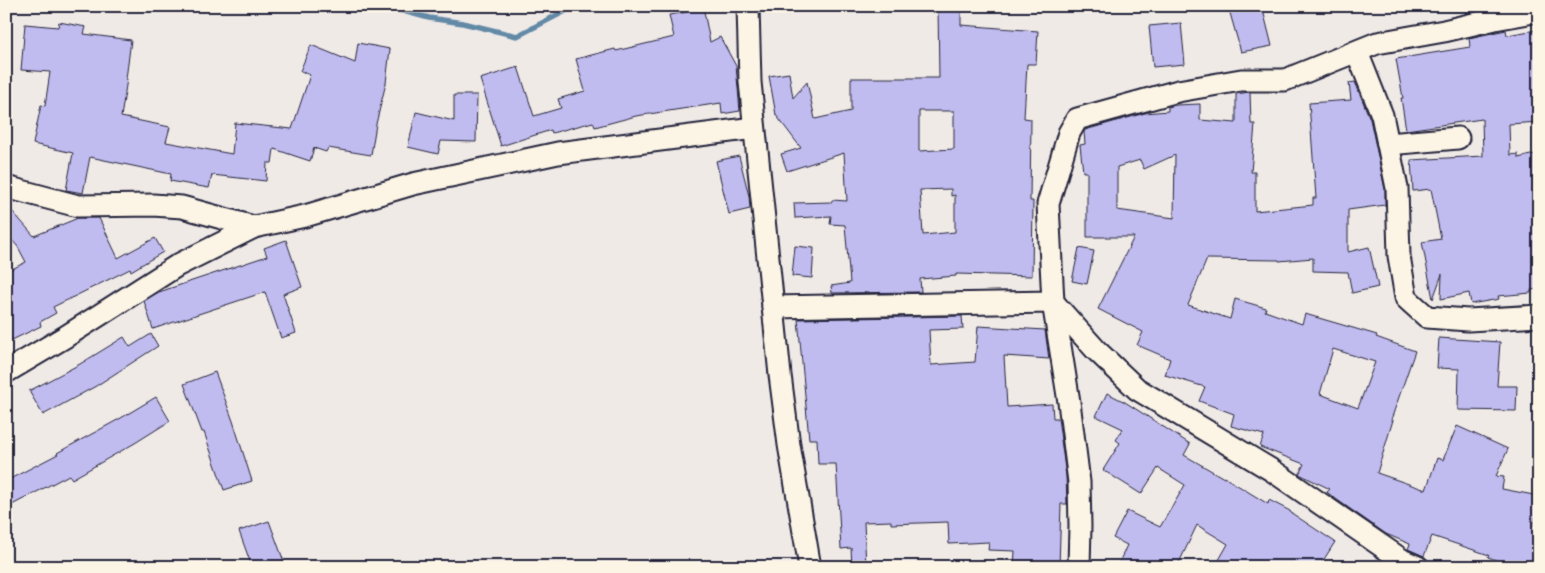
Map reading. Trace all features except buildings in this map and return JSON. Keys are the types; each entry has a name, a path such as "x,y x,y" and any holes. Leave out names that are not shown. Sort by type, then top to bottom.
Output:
{"street":[{"path":"748,6 750,82 773,307 789,445 810,567"},
{"path":"1079,567 1079,482 1069,402 1053,302 1048,204 1069,133 1077,119 1178,91 1241,80 1285,80 1377,44 1444,32 1495,19 1539,12"},
{"path":"1358,52 1382,115 1397,188 1399,256 1406,298 1427,317 1468,320 1539,316"},
{"path":"6,372 65,338 178,265 254,227 305,216 414,184 540,157 754,128"},
{"path":"1388,144 1458,138"},
{"path":"6,187 78,206 153,205 182,207 254,227"},
{"path":"773,307 1053,302 1096,350 1137,389 1273,471 1402,560 1418,567"}],"waterway":[{"path":"385,6 429,18 463,23 517,36 575,6"}]}
